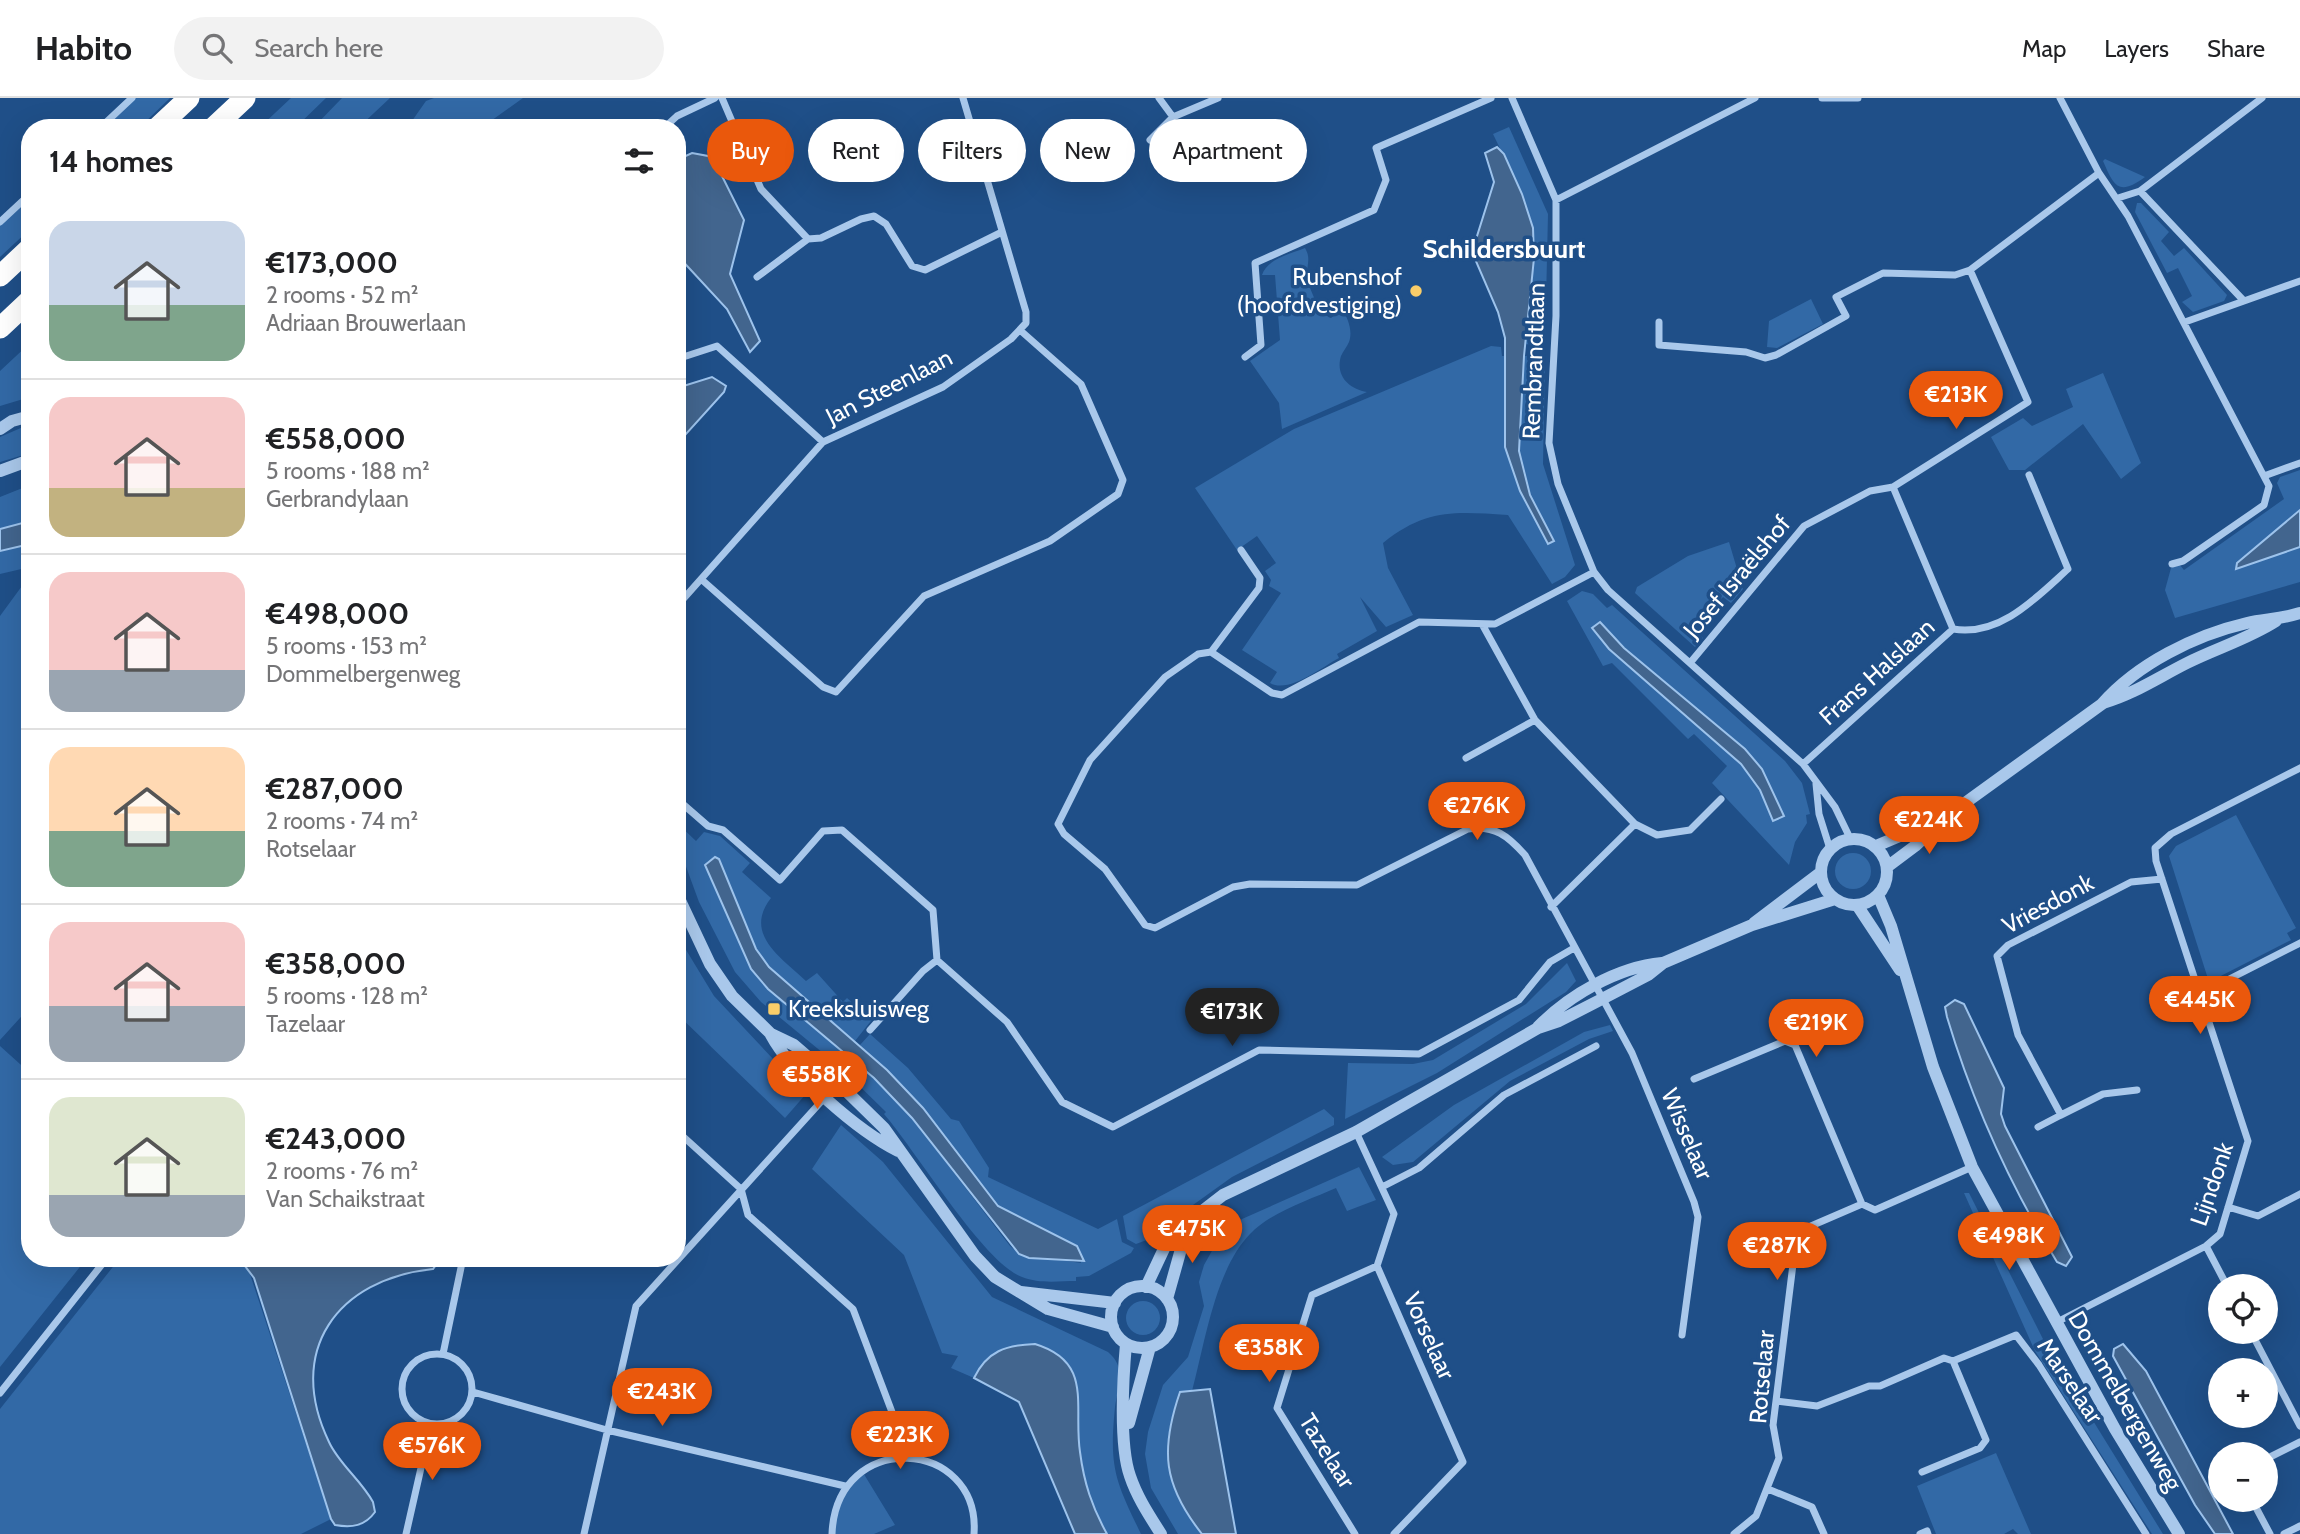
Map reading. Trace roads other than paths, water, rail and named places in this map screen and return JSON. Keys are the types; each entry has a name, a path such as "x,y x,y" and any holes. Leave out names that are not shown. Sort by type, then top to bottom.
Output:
{"highway":[{"path":"167,119 189,98"},
{"path":"223,119 245,98"},
{"path":"0,276 21,256"},
{"path":"0,328 21,308"}],"street":[{"path":"110,119 132,98"},
{"path":"674,119 715,98"},
{"path":"722,98 761,189 808,239"},
{"path":"701,579 824,687 836,692 924,596 1050,541 1118,494 1123,480 1081,384 1021,331 1026,323 1026,312 963,98"},
{"path":"1159,98 1173,117 1218,98"},
{"path":"1245,357 1261,345 1255,263 1374,211 1386,180 1376,148 1491,98"},
{"name":"Rembrandtlaan","path":"1513,98 1556,200 1556,316 1549,443 1558,484 1594,572 1608,590 1803,764 1835,807 1850,838"},
{"path":"1556,200 1755,98"},
{"path":"1822,98 1858,98"},
{"path":"2060,98 2099,173 2118,198 2185,322 2269,486 2264,505 2183,561 2172,564"},
{"path":"2118,198 2140,191 2262,98"},
{"path":"1659,322 1659,345 1746,352 1765,358 1776,355 1837,323 1846,316 1836,297 1883,273 1955,275 1970,270 2099,173"},
{"path":"2140,191 2244,301"},
{"path":"0,222 21,202"},
{"path":"757,277 808,239 821,238 861,219 874,216 886,224 912,266 925,270 1002,232"},
{"path":"1893,487 2028,402 1970,270"},
{"path":"2185,322 2300,281"},
{"name":"Jan Steenlaan","path":"686,596 823,442 943,387 1021,331"},
{"path":"686,356 717,346 823,442"},
{"path":"0,429 21,418"},
{"path":"0,471 21,463"},
{"path":"2264,476 2300,463"},
{"path":"1953,629 1966,631 2013,617 2068,569 2029,475"},
{"name":"Frans Halslaan","path":"1803,764 1953,629 1893,487"},
{"name":"Josef Israëlshof","path":"1690,663 1804,526 1870,491 1893,487"},
{"path":"1241,550 1260,578 1259,587 1211,652 1272,692 1282,695 1419,622 1495,624 1594,572"},
{"path":"1887,867 1915,846 1947,816 2102,704 2128,696 2188,662 2300,613"},
{"path":"1482,624 1535,720 1635,824 1657,835 1690,830 1721,799"},
{"name":"Wisselaar","path":"1211,652 1198,654 1165,677 1090,761 1060,815 1058,824 1064,834 1105,869 1145,925 1155,928 1242,886 1357,885 1468,829 1483,827 1510,839 1525,855 1632,1053 1698,1217 1682,1335"},
{"path":"1466,758 1535,720"},
{"name":"Lijndonk","path":"2055,1323 2206,1246 2220,1234 2248,1141 2162,879 2155,848 2161,841 2300,768"},
{"name":"Rembrandtlaan","path":"1816,783 1819,814 1830,849"},
{"path":"686,807 708,825 723,830 780,880 823,831 842,830 933,910 937,960 1007,1022 1062,1102 1113,1127 1259,1050 1419,1054 1520,1000 1550,962 1574,948"},
{"path":"1752,925 1821,873 1830,849 1850,838 1876,846 1947,816"},
{"path":"1551,907 1635,824"},
{"path":"1821,873 1828,892 1835,899 1857,905 1878,895 1886,882 1887,867 1876,846"},
{"name":"Vriesdonk","path":"2060,1115 2018,1035 1997,956 2008,945 2130,882 2162,879"},
{"name":"Dommelbergenweg","path":"1878,895 1891,926 1933,1068 1972,1167 2055,1323 2179,1534"},
{"path":"1538,1028 1554,1011 1627,969 1662,963 1752,925 1835,899"},
{"name":"Dommelbergenweg","path":"1857,905 1906,979"},
{"path":"686,912 720,981 771,1034 781,1052 874,1139 898,1151"},
{"path":"2200,994 2300,943"},
{"path":"870,1030 923,971 937,960"},
{"path":"1146,1287 1170,1237 1223,1195 1356,1132 1538,1028 1559,1021 1648,975 1662,963"},
{"path":"771,1034 794,1045 884,1128 975,1255 995,1277 1048,1309 1112,1326 1126,1344 1125,1437 1129,1472 1139,1500 1161,1534"},
{"path":"1694,1079 1784,1041 1795,1045 1862,1204"},
{"path":"1384,1186 1419,1168 1504,1095 1596,1046"},
{"path":"686,1250 838,1083"},
{"path":"2038,1127 2103,1094 2137,1090"},
{"path":"1356,1132 1384,1186 1394,1214 1377,1266"},
{"path":"686,1139 741,1189 748,1215 853,1309 909,1457"},
{"name":"Rotselaar","path":"1734,1534 1756,1517 1779,1458 1773,1425 1797,1232 1862,1204 1875,1210 1972,1167"},
{"path":"2228,1207 2258,1216 2300,1194"},
{"path":"1167,1298 1188,1224"},
{"path":"2206,1246 2221,1274"},
{"name":"Tazelaar","path":"1356,1534 1277,1408 1312,1294 1377,1266"},
{"name":"Vorselaar","path":"1377,1266 1463,1462 1394,1534"},
{"path":"0,1393 100,1267"},
{"path":"443,1354 462,1267"},
{"path":"584,1534 636,1306 671,1267"},
{"path":"1112,1326 1115,1303 1128,1290 1146,1287 1167,1298 1172,1307 1172,1327 1167,1336 1150,1348 1125,1437"},
{"path":"1016,1292 1115,1303"},
{"name":"Marselaar","path":"1953,1361 2016,1335 2046,1376 2146,1534"},
{"path":"1126,1344 1150,1348"},
{"path":"2257,1344 2300,1426"},
{"path":"443,1354 461,1362 467,1370 472,1392 468,1406 456,1419 431,1424 412,1414 405,1405 402,1383 412,1363 421,1357 443,1354"},
{"path":"1776,1401 1817,1406 1868,1386 1880,1386 1944,1358 1953,1361 1986,1440 1980,1448 1922,1472"},
{"path":"472,1392 607,1430 845,1486"},
{"path":"406,1534 431,1424"},
{"path":"2278,1454 2300,1442"},
{"path":"832,1534 835,1508 845,1486 863,1469 885,1458 909,1457 933,1463 954,1477 968,1497 975,1521 974,1534"},
{"path":"1768,1489 1812,1507 1824,1534"},
{"path":"2258,1512 2270,1534"},
{"path":"2284,1534 2300,1526"},
{"path":"1920,1534 1927,1531 1928,1534"}],"place":[{"name":"Rubenshof (hoofdvestiging)","path":"1416,291"},
{"name":"Kreeksluisweg","path":"774,1009"}],"district":[{"name":"Schildersbuurt","path":"1504,249"}]}
